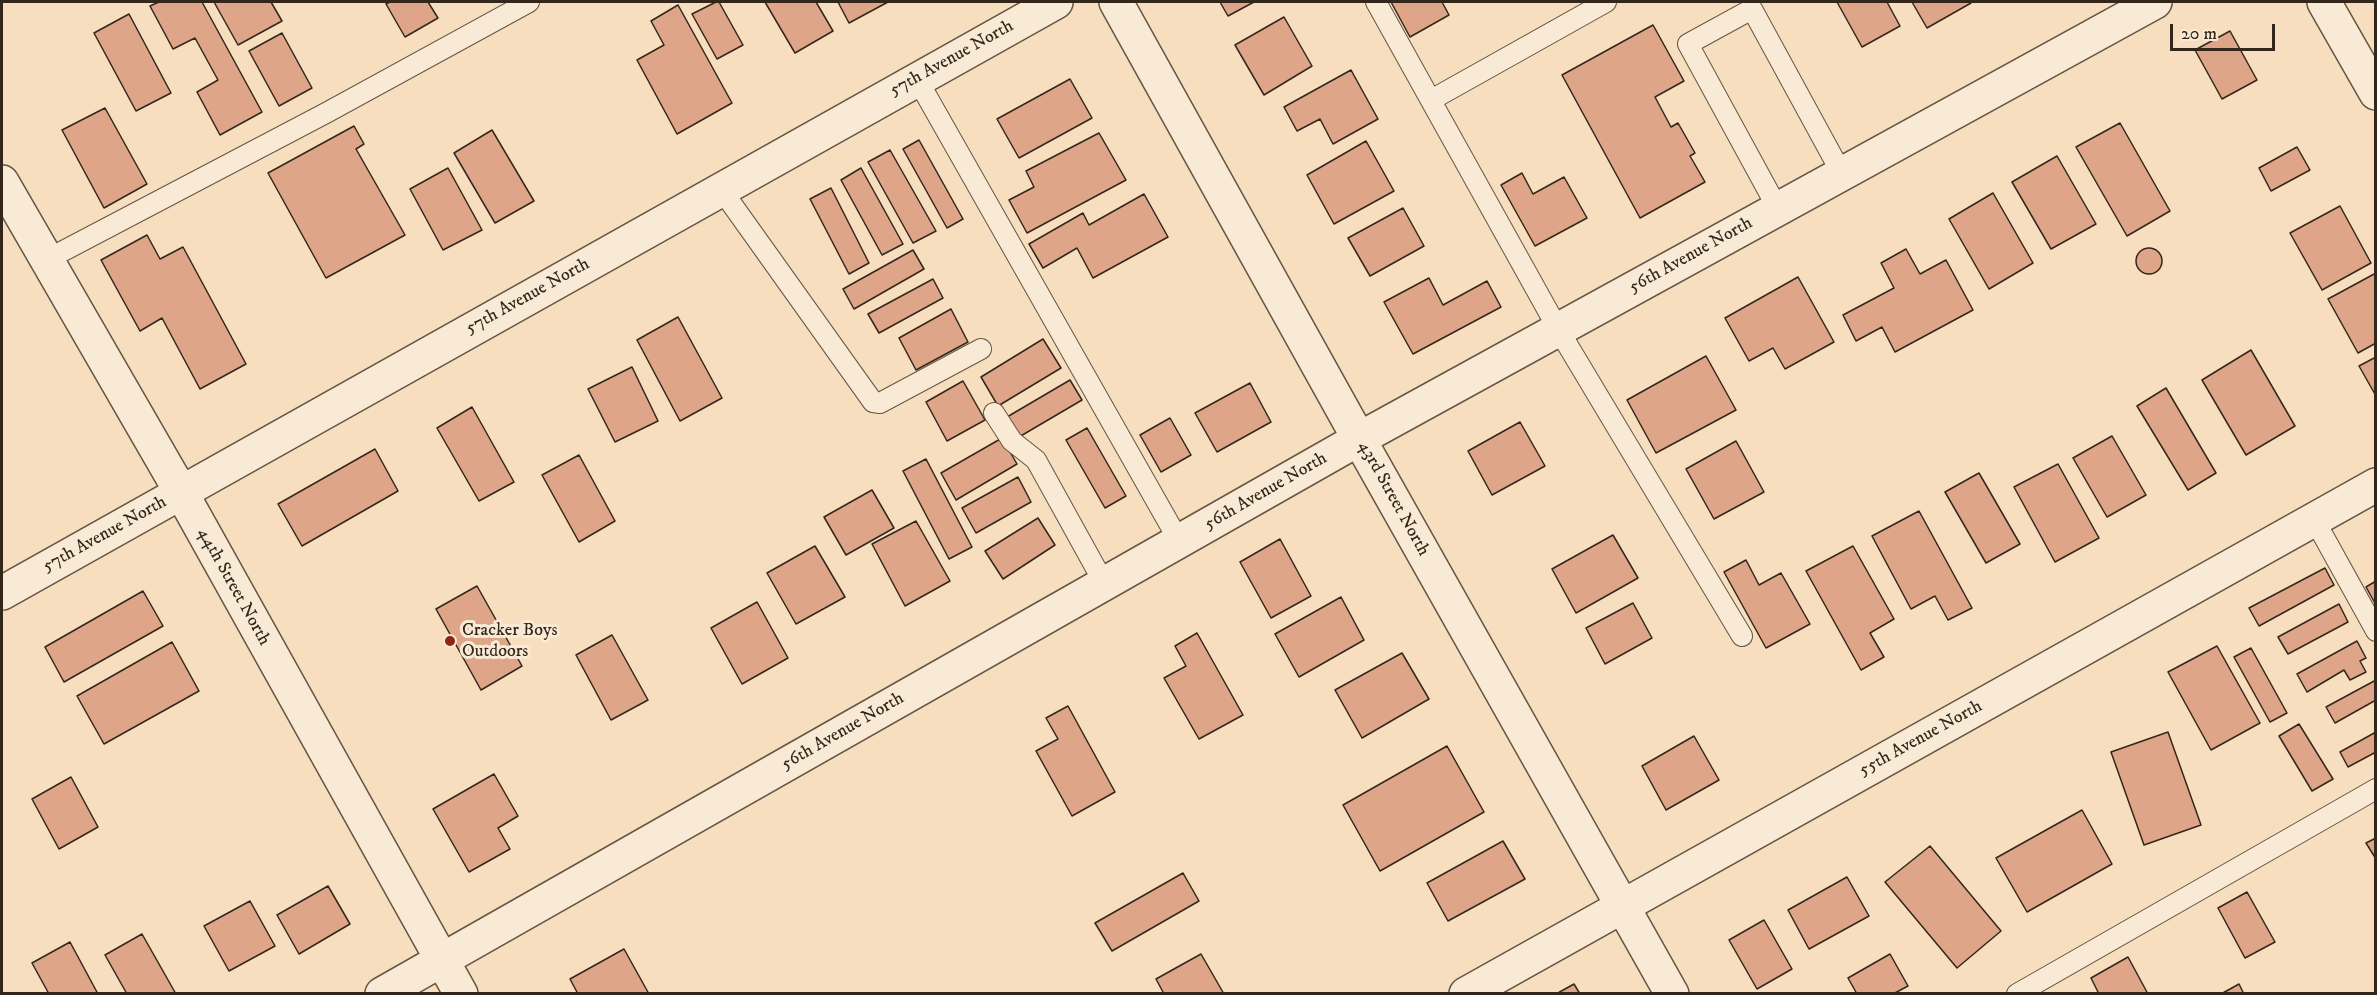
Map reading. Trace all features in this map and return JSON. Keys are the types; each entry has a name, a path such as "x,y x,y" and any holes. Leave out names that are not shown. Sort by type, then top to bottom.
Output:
{"street":[{"name":"57th Avenue North","path":"2,593 1056,2"},
{"name":"43rd Street North","path":"1116,2 1359,439 1672,993"},
{"name":"56th Avenue North","path":"382,993 1359,439 2156,2"},
{"path":"2324,2 2376,93"},
{"name":"44th Street North","path":"2,182 181,492 441,961 461,993"},
{"name":"55th Avenue North","path":"1467,993 2376,485"}],"lane":[{"path":"46,260 316,118 529,2"},
{"path":"1376,2 1558,329 1742,636"},
{"path":"1431,100 1606,2"},
{"path":"1778,209 1688,44 1752,9 1842,174"},
{"path":"917,79 1179,542"},
{"path":"720,189 873,402 880,403 981,349"},
{"path":"994,412 1012,441 1036,460 1104,583"},
{"path":"2314,519 2376,631"},
{"path":"2017,993 2376,789"}],"building":[{"path":"159,2 202,2 262,112 220,135 197,92 218,80 195,38 173,49 150,6"},
{"path":"214,2 271,2 282,21 238,45"},
{"path":"390,2 428,2 438,18 405,37 386,4"},
{"path":"719,2 743,45 717,59 692,14"},
{"path":"765,2 816,2 833,31 795,53"},
{"path":"838,2 888,2 849,23"},
{"path":"1220,2 1254,2 1228,16"},
{"path":"1391,2 1442,2 1449,15 1410,37"},
{"path":"1837,2 1887,2 1900,26 1862,47"},
{"path":"1912,2 1971,2 1971,3 1927,28"},
{"path":"678,5 732,103 677,134 637,60 664,45 651,21"},
{"path":"129,14 171,93 136,111 94,33"},
{"path":"1284,17 1312,66 1264,95 1235,45"},
{"path":"1653,25 1684,81 1655,97 1671,127 1678,123 1695,153 1690,156 1705,182 1640,218 1562,75"},
{"path":"2230,31 2257,80 2222,99 2195,50"},
{"path":"282,33 312,88 279,106 249,51"},
{"path":"1351,70 1378,119 1333,144 1320,119 1297,131 1284,107"},
{"path":"1070,79 1092,118 1019,158 997,119"},
{"path":"105,108 147,184 104,208 62,130"},
{"path":"2120,123 2170,211 2127,236 2076,147"},
{"path":"354,126 364,144 356,149 405,235 326,278 268,173"},
{"path":"492,130 534,201 495,223 454,153"},
{"path":"1099,133 1126,180 1027,233 1009,200 1034,187 1026,171"},
{"path":"919,140 963,219 947,228 903,149"},
{"path":"1366,141 1394,191 1334,224 1307,175"},
{"path":"2297,147 2310,170 2271,191 2259,168"},
{"path":"890,150 936,231 913,243 868,162"},
{"path":"2057,156 2096,224 2051,249 2012,182"},
{"path":"448,168 482,230 443,250 410,189"},
{"path":"861,168 903,244 882,255 841,180"},
{"path":"1522,173 1533,194 1564,177 1587,218 1535,246 1501,185"},
{"path":"831,188 869,263 849,274 810,199"},
{"path":"1993,193 2033,263 1989,289 1949,219"},
{"path":"1144,194 1168,237 1093,278 1077,248 1043,268 1029,244 1083,213 1089,225"},
{"path":"2340,206 2371,263 2322,290 2290,233"},
{"path":"1403,208 1424,246 1370,276 1348,238"},
{"path":"147,235 160,259 183,247 246,364 200,389 162,318 140,331 101,260"},
{"path":"2149,248 2158,252 2162,261 2158,270 2149,274 2140,270 2136,261 2140,252"},
{"path":"1906,249 1920,274 1946,260 1973,310 1895,352 1882,327 1856,341 1843,315 1894,288 1881,263"},
{"path":"913,250 924,269 854,309 843,289"},
{"path":"2376,273 2376,343 2358,353 2328,299"},
{"path":"1798,277 1834,342 1785,369 1773,348 1749,361 1725,318"},
{"path":"1429,278 1443,305 1487,281 1501,307 1413,354 1384,302"},
{"path":"933,279 943,298 879,333 868,314"},
{"path":"951,309 968,342 916,370 899,338"},
{"path":"678,317 722,398 680,421 637,340"},
{"path":"1043,339 1061,368 998,406 981,377"},
{"path":"2251,350 2295,426 2246,455 2202,380"},
{"path":"1706,356 1736,410 1656,453 1627,400"},
{"path":"2376,357 2376,396 2359,366"},
{"path":"632,367 658,421 615,442 588,389"},
{"path":"1070,380 1082,400 1019,437 1007,417"},
{"path":"963,381 985,420 947,441 926,402"},
{"path":"1250,383 1271,422 1217,452 1195,413"},
{"path":"2166,388 2216,473 2188,490 2137,406"},
{"path":"472,407 514,482 479,501 437,428"},
{"path":"1170,418 1191,455 1161,472 1140,435"},
{"path":"1520,422 1545,466 1492,495 1468,451"},
{"path":"1087,428 1126,496 1105,508 1066,440"},
{"path":"2112,436 2146,495 2107,517 2073,458"},
{"path":"1002,438 1017,464 956,500 941,473"},
{"path":"1736,441 1764,492 1714,519 1686,469"},
{"path":"375,449 398,491 302,546 278,504"},
{"path":"579,455 615,521 579,542 542,475"},
{"path":"926,459 972,547 949,559 903,471"},
{"path":"2058,464 2099,538 2055,562 2014,487"},
{"path":"1979,473 2020,544 1986,563 1945,492"},
{"path":"1018,477 1031,502 976,533 962,508"},
{"path":"872,490 894,528 846,555 824,517"},
{"path":"1919,511 1972,608 1948,620 1935,596 1911,609 1872,536"},
{"path":"1038,518 1055,545 1003,579 985,551"},
{"path":"916,521 950,581 905,606 872,544"},
{"path":"1613,535 1638,578 1576,613 1552,569"},
{"path":"1280,539 1311,596 1271,618 1240,562"},
{"path":"815,546 845,597 796,624 767,573"},
{"path":"1853,546 1894,619 1870,633 1884,657 1861,670 1806,571"},
{"path":"1746,560 1759,585 1781,573 1810,624 1766,648 1724,572"},
{"path":"2325,568 2334,585 2259,626 2249,608"},
{"path":"2376,581 2376,605 2366,587"},
{"path":"477,586 522,666 481,690 436,609"},
{"path":"143,591 163,626 64,682 45,647"},
{"path":"1341,597 1364,640 1299,677 1275,634"},
{"path":"757,602 788,658 742,684 711,628"},
{"path":"1633,603 1652,638 1605,664 1586,628"},
{"path":"2339,604 2348,622 2288,654 2278,637"},
{"path":"1197,633 1243,715 1199,739 1164,678 1186,666 1175,646"},
{"path":"612,635 648,700 611,720 576,655"},
{"path":"2357,641 2366,658 2360,661 2366,672 2350,680 2344,670 2307,692 2297,674"},
{"path":"172,642 199,691 104,744 77,696"},
{"path":"2217,646 2260,723 2211,750 2168,672"},
{"path":"2251,648 2287,713 2270,722 2234,657"},
{"path":"1402,653 1429,699 1362,738 1335,690"},
{"path":"2376,680 2376,700 2335,723 2326,707"},
{"path":"1068,706 1115,792 1072,816 1036,751 1058,739 1046,718"},
{"path":"2299,724 2333,779 2312,791 2279,736"},
{"path":"2168,732 2201,825 2144,845 2111,752"},
{"path":"2376,732 2376,752 2348,767 2340,752"},
{"path":"1694,736 1719,780 1666,810 1642,766"},
{"path":"1447,746 1484,812 1380,871 1343,805"},
{"path":"494,774 518,816 498,828 510,849 469,872 433,809"},
{"path":"71,777 98,827 59,849 32,799"},
{"path":"2082,810 2112,864 2027,912 1996,858"},
{"path":"2376,838 2376,859 2366,843"},
{"path":"1503,841 1525,879 1448,921 1427,883"},
{"path":"1930,846 2001,931 1957,968 1885,882"},
{"path":"1183,873 1199,901 1112,951 1095,923"},
{"path":"1847,877 1869,916 1809,949 1788,910"},
{"path":"328,886 350,924 299,954 277,915"},
{"path":"2247,892 2275,942 2245,958 2218,908"},
{"path":"250,901 275,946 229,971 204,926"},
{"path":"1764,920 1792,969 1757,989 1729,940"},
{"path":"142,934 176,994 127,994 105,955"},
{"path":"70,942 98,994 49,994 32,963"},
{"path":"624,949 649,994 578,994 570,979"},
{"path":"1201,954 1224,994 1164,994 1156,979"},
{"path":"1890,954 1908,986 1893,994 1857,994 1848,978"},
{"path":"2128,957 2148,994 2099,994 2091,978"},
{"path":"1574,984 1580,994 1556,994"},
{"path":"2239,984 2244,994 2221,994"}],"place":[{"name":"Cracker Boys Outdoors","path":"450,641"}]}
